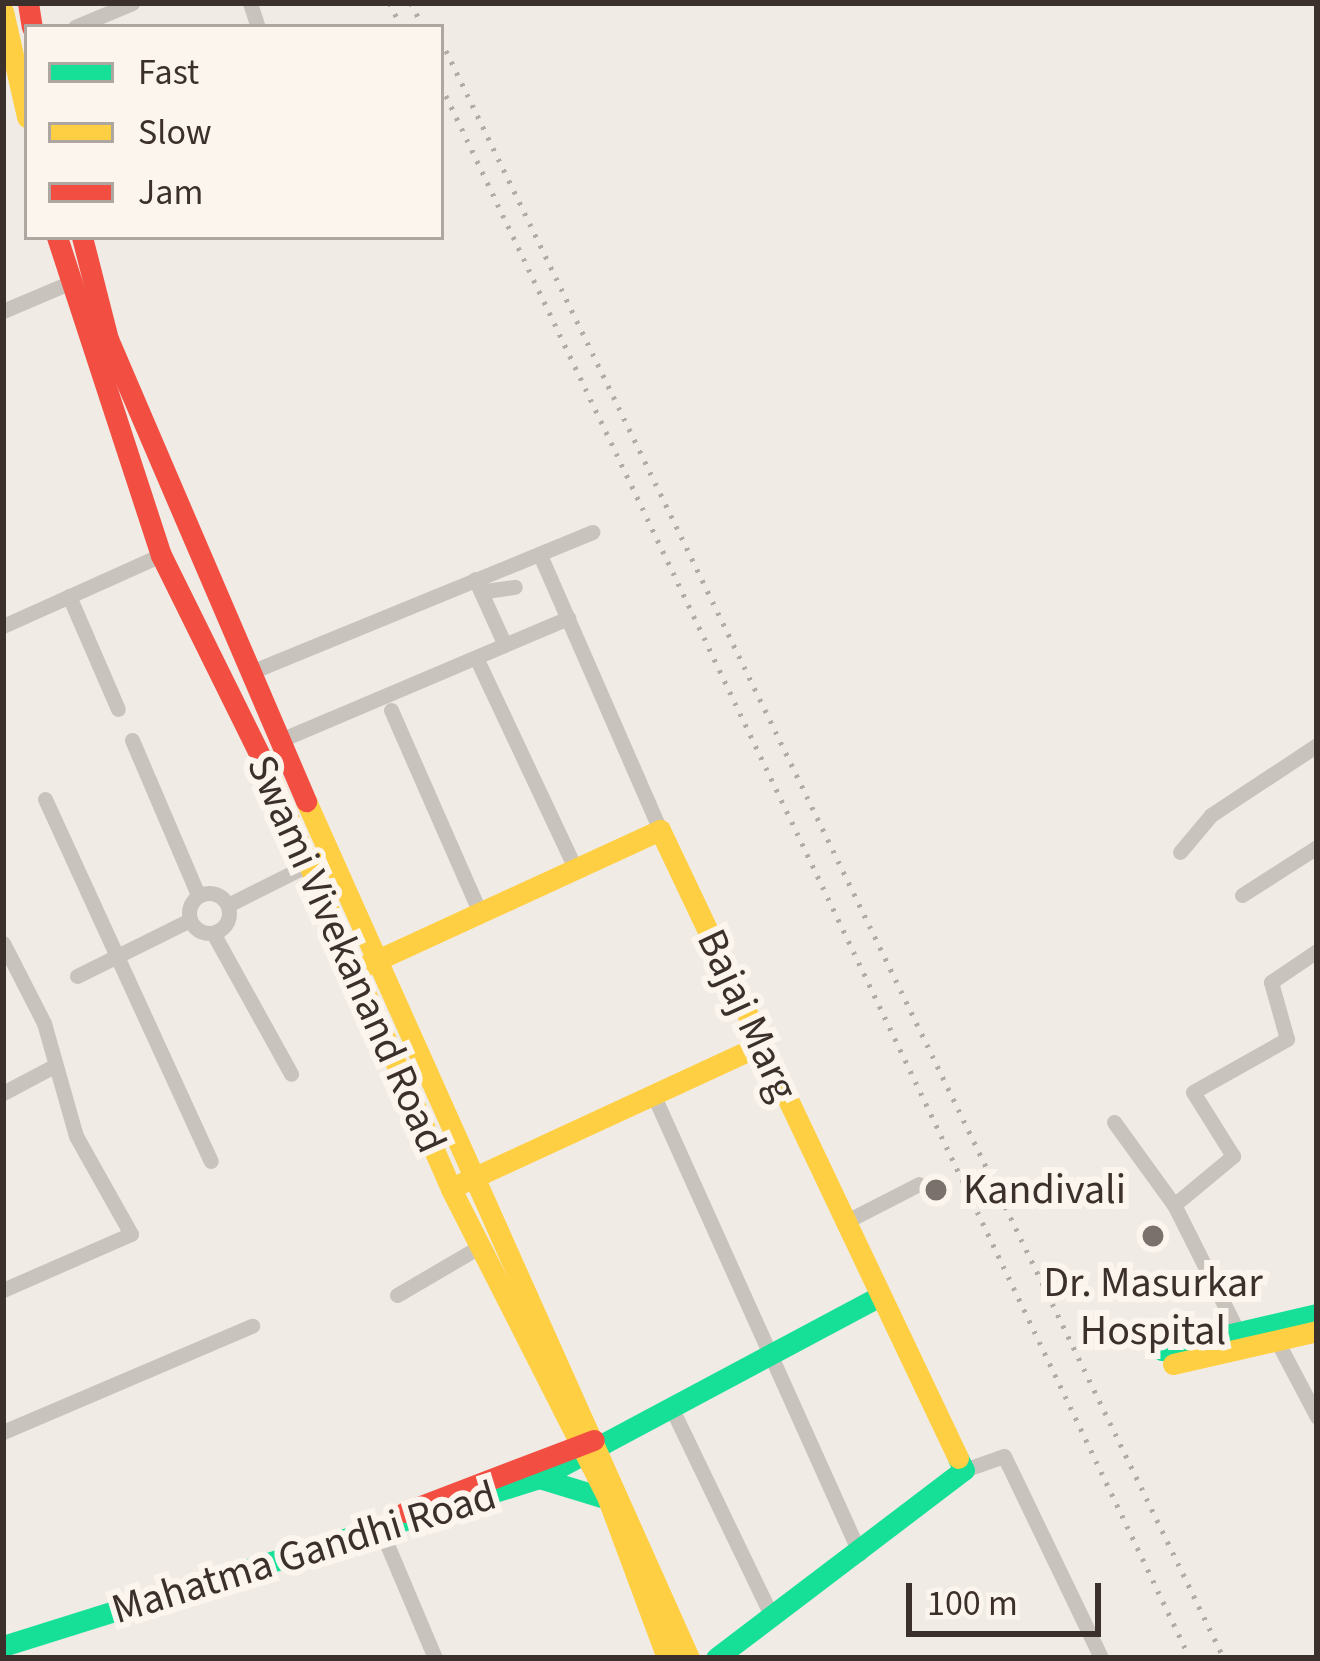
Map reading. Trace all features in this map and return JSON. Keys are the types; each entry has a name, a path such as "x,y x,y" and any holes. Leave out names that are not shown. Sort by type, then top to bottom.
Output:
{"main road":[{"path":"3,11 24,104"},
{"name":"Swami Vivekanand Road","path":"58,240 161,555 689,1658"},
{"name":"Swami Vivekanand Road","path":"83,240 108,339 251,672 384,960 479,1247 563,1415 590,1448 667,1658"},
{"path":"359,968 660,830"},
{"name":"Bajaj Marg","path":"660,830 964,1470"},
{"path":"461,1184 761,1045"},
{"name":"Mahatma Gandhi Road","path":"3,1646 380,1529 537,1470 671,1407 880,1296"},
{"path":"1317,1313 1237,1330 1167,1357 1277,1342 1317,1331"},
{"path":"563,1415 537,1470 608,1499"},
{"path":"716,1658 770,1613 860,1554 964,1470"},
{"name":"Mahatma Gandhi Road","path":"3,1632 380,1529"}],"street":[{"path":"82,24 132,3"},
{"path":"3,311 69,283"},
{"path":"251,672 592,532"},
{"path":"3,626 161,555"},
{"name":"Bajaj Marg","path":"540,555 660,830"},
{"path":"478,578 505,645"},
{"path":"488,598 515,587"},
{"path":"69,596 118,710"},
{"path":"283,739 568,618"},
{"path":"480,666 575,868"},
{"path":"391,710 480,913"},
{"path":"77,976 190,920 198,896 132,740"},
{"path":"1180,852 1211,815 1317,745"},
{"path":"45,799 211,1161"},
{"path":"1242,895 1315,854"},
{"path":"213,933 228,905 312,863"},
{"path":"198,896 228,905"},
{"path":"190,920 213,933 291,1074"},
{"path":"3,943 54,1066 76,1136 130,1234 3,1290"},
{"path":"1174,1205 1233,1156 1193,1092 1287,1039 1271,982 1317,951"},
{"path":"3,1093 54,1066"},
{"path":"653,1094 860,1554"},
{"path":"1114,1122 1174,1205 1237,1330"},
{"path":"845,1222 919,1184"},
{"path":"397,1295 479,1247"},
{"path":"3,1432 252,1326"},
{"path":"1277,1342 1317,1417"},
{"path":"671,1407 770,1613"},
{"path":"964,1470 1004,1456 1101,1658"},
{"path":"380,1529 435,1658"}],"railway":[{"path":"390,3 400,24"},
{"path":"411,3 422,24"},
{"path":"444,46 1224,1658"},
{"path":"444,91 1190,1658"}],"traffic: fast":[{"path":"3,1646 539,1478 880,1296"},
{"path":"1162,1350 1317,1314"},
{"path":"716,1658 964,1470 958,1458"},
{"path":"539,1478 608,1499"}],"traffic: slow":[{"path":"3,11 24,104"},
{"path":"269,774 451,1189 608,1499 667,1658"},
{"path":"306,801 689,1658"},
{"path":"362,967 660,830 958,1458"},
{"path":"462,1183 761,1045"},
{"path":"1173,1364 1317,1331"}],"traffic: jam":[{"path":"28,3 32,24"},
{"path":"58,240 161,555 269,774"},
{"path":"83,240 108,339 306,801"},
{"path":"405,1512 594,1440"}],"place":[{"name":"Kandivali","path":"936,1190"},
{"name":"Dr. Masurkar Hospital","path":"1153,1236"}]}
